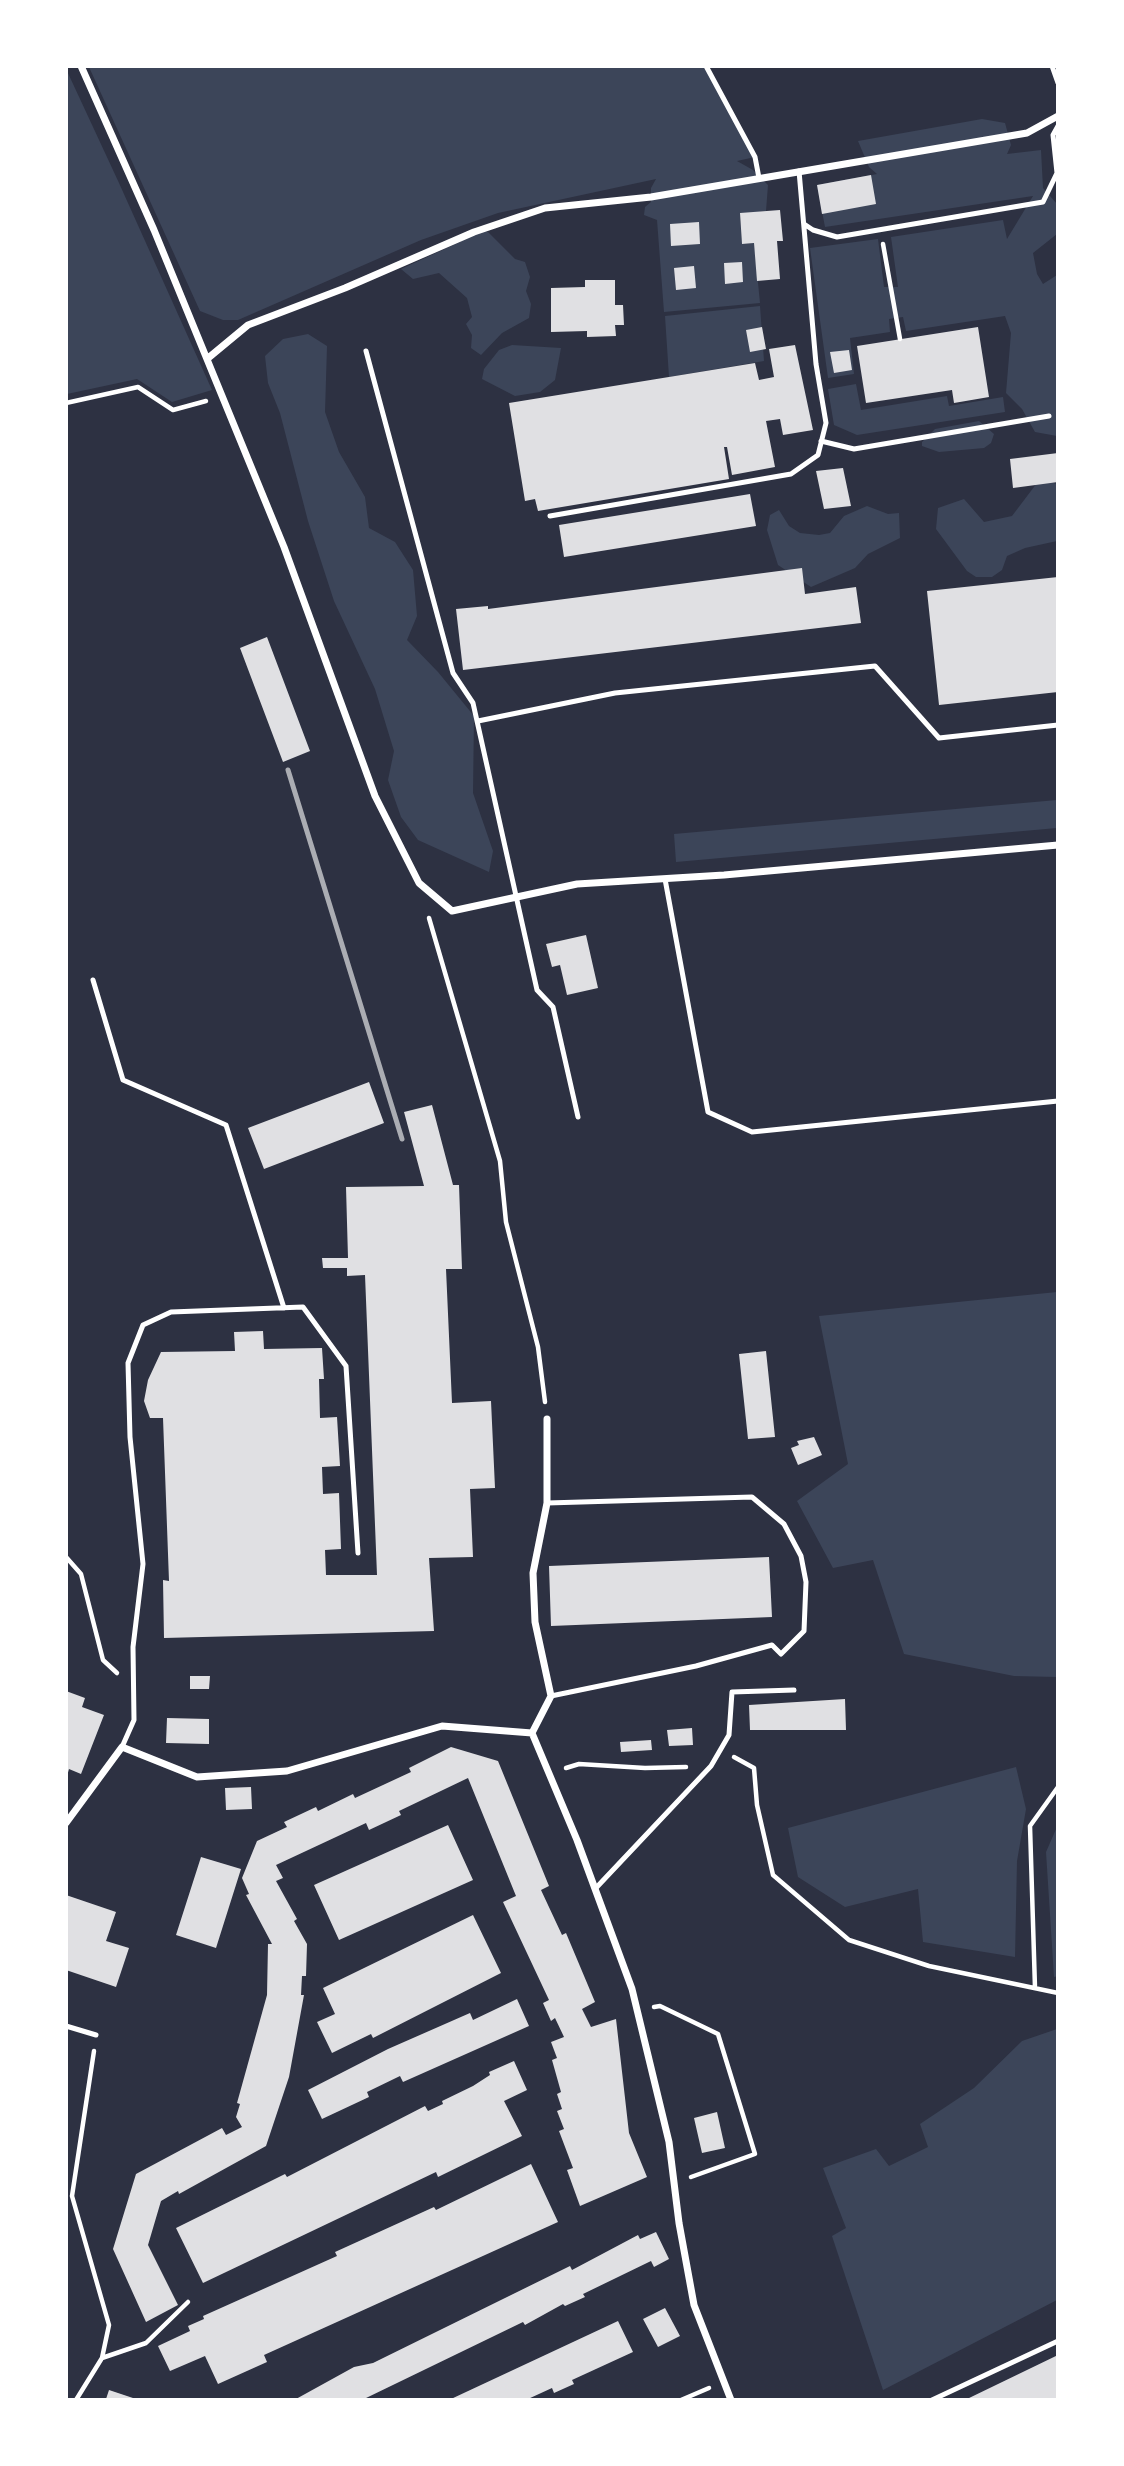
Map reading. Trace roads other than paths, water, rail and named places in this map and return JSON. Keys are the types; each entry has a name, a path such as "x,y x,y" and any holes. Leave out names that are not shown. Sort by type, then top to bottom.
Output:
{"street":[{"path":"81,66 222,394 284,547 375,796 419,883 452,911 577,884 1058,845"},
{"path":"207,359 248,325 345,288 474,232 545,208 651,197 1027,133 1058,116"},
{"path":"532,1733 551,1696 536,1622 533,1573 547,1503 547,1419"},
{"path":"66,1823 122,1747 197,1777 287,1771 442,1726 532,1733"},
{"path":"532,1733 595,1889 637,2012 669,2142 694,2305 732,2399"}],"lane":[{"path":"706,66 755,157 758,178"},
{"path":"1052,66 1058,83"},
{"path":"804,224 813,230 838,237 1043,202 1057,173 1053,135 1058,126"},
{"path":"550,516 791,474 818,455 826,423 815,350 799,171"},
{"path":"366,351 453,673 474,703 537,990 553,1007 578,1117"},
{"path":"821,441 853,449 1049,416"},
{"path":"478,721 615,692 875,666 939,738 1058,725"},
{"path":"665,878 708,1112 752,1132 1058,1101"},
{"path":"93,980 123,1080 226,1125 284,1308"},
{"path":"122,1747 134,1720 133,1647 143,1563 130,1437 128,1363 143,1325 171,1312 303,1307 346,1366 358,1553"},
{"path":"547,1503 752,1497 783,1524 801,1556 806,1582 804,1631 781,1654 772,1646 696,1666 551,1696"},
{"path":"595,1889 711,1766 729,1735 732,1692 794,1690"},
{"path":"66,2026 96,2035"},
{"path":"932,2399 1058,2340"}],"railway":[{"path":"288,770 402,1139"}]}
